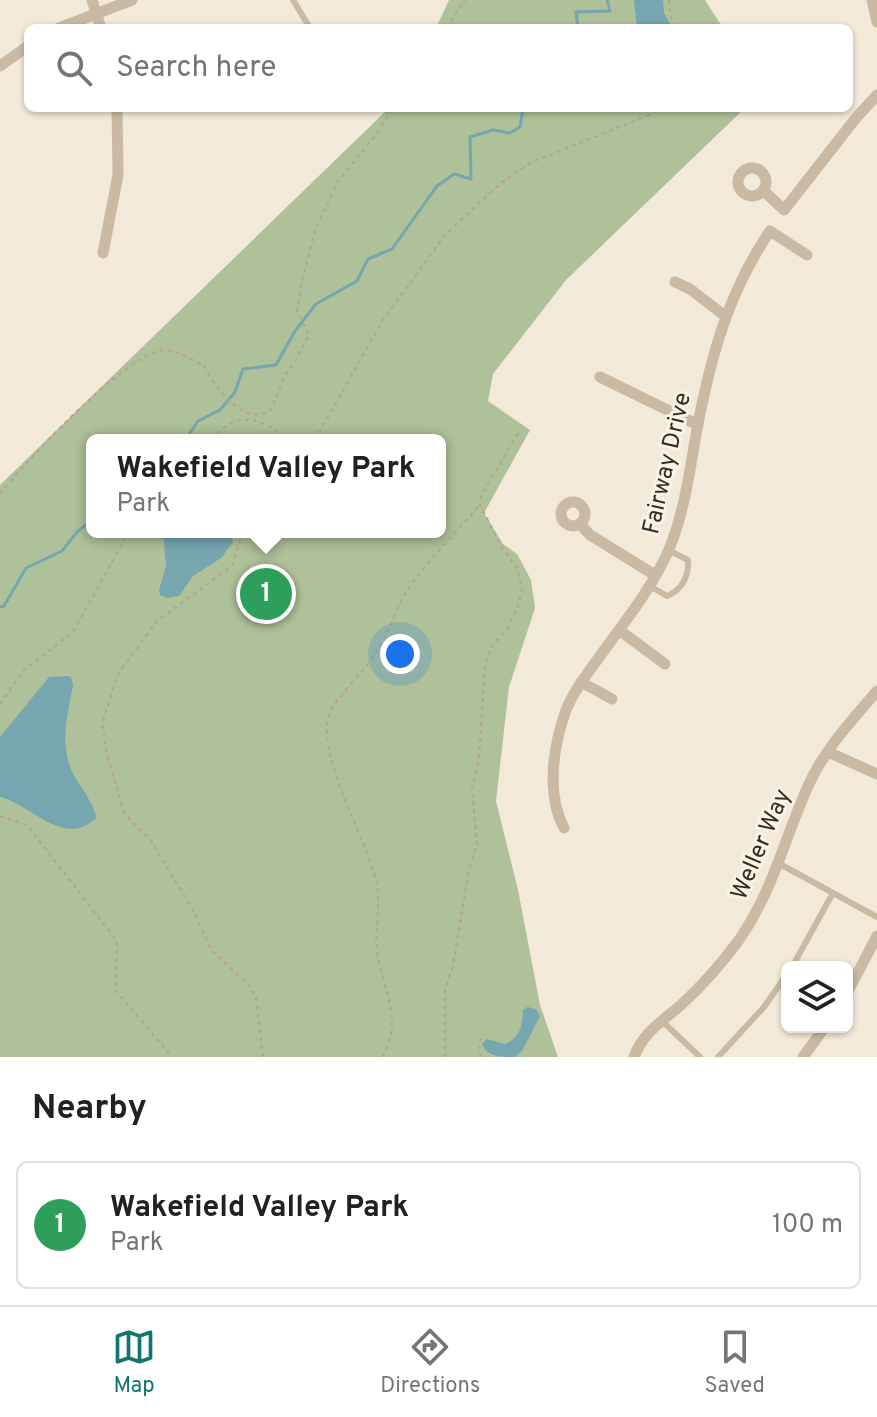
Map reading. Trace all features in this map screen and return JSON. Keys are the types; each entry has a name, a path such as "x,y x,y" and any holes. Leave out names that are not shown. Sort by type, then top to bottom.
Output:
{"street":[{"path":"65,24 94,6 132,0"},
{"path":"872,0 877,22"},
{"path":"0,66 24,49"},
{"path":"764,191 784,210 877,95"},
{"path":"103,253 118,175 117,112"},
{"name":"Fairway Drive","path":"564,828 555,807 556,757 562,721 581,682 619,630 668,550 684,505 698,425 725,316 743,275 770,231 807,255"},
{"path":"675,282 690,289 725,316"},
{"path":"600,377 698,425"},
{"path":"581,525 651,580"},
{"path":"619,630 665,664"},
{"path":"581,682 612,699"},
{"name":"Weller Way","path":"634,1057 639,1044 710,977 739,940 769,891 810,781 847,725 876,694"},
{"path":"828,752 877,774"},
{"path":"853,982 877,936"},
{"path":"803,1057 821,1033"}],"lane":[{"path":"293,0 308,24"},
{"path":"651,580 667,596 677,592 689,572 688,560 668,550"},
{"path":"780,864 877,917"},
{"path":"795,961 833,893"},
{"path":"718,1057 764,1007 781,983"},
{"path":"661,1020 700,1057"}],"path":[{"path":"449,24 465,0"},
{"path":"669,0 675,24"},
{"path":"0,494 94,394 143,358 160,351 175,351 204,366 215,386 245,412 266,413 273,408 283,378 309,335 297,311 301,284 319,221 338,181 390,112"},
{"path":"318,434 383,320 445,235 502,182 532,162 654,112"},
{"path":"253,419 254,414"},
{"path":"218,434 230,422 253,419 284,434"},
{"path":"445,1057 445,988 453,966 469,870 477,844 472,789 479,758 485,664 493,644 505,632 517,609 522,591 517,568 502,548 480,505 481,496 518,433"},
{"path":"382,1057 391,1042 393,1022 379,960 377,881 333,761 328,738 330,711 377,651 407,592 433,557 480,505"},
{"path":"0,704 23,671 73,632 126,538"},
{"path":"241,538 232,566 157,621 118,674 102,724 124,813 151,841 193,910 212,951 247,983 256,997 263,1057"},
{"path":"0,816 27,825 117,941 116,991 172,1057"},
{"path":"481,1057 479,1042 484,1034"}],"green space":[{"path":"449,0 705,0 720,24 438,24"},
{"path":"385,112 741,112 566,280 493,374 488,401 530,430 484,513 503,544 517,554 531,580 535,608 509,687 496,801 518,890 540,1005 558,1057 0,1057 0,485"}],"water":[{"path":"634,0 663,0 664,13 671,24 637,24"},
{"path":"164,538 232,538 233,542 221,558 193,576 179,596 167,598 160,595 166,566"},
{"path":"68,676 73,685 66,733 67,757 96,818 72,829 48,822 0,797 0,737 49,677"},
{"path":"527,1007 536,1009 540,1016 522,1051 515,1057 487,1052 482,1044 487,1039 505,1044 514,1038 521,1026 523,1010"}],"waterway":[{"path":"578,24 576,12 610,11 607,0"},
{"path":"189,434 198,421 220,410 235,392 243,369 276,365 295,331 316,304 357,281 368,259 392,249 437,186 454,174 471,179 470,137 493,130 510,133 520,127 522,112"},
{"path":"0,607 4,606 26,568 62,551 86,525"}],"place":[{"name":"Wakefield Valley Park","path":"266,594"}]}
